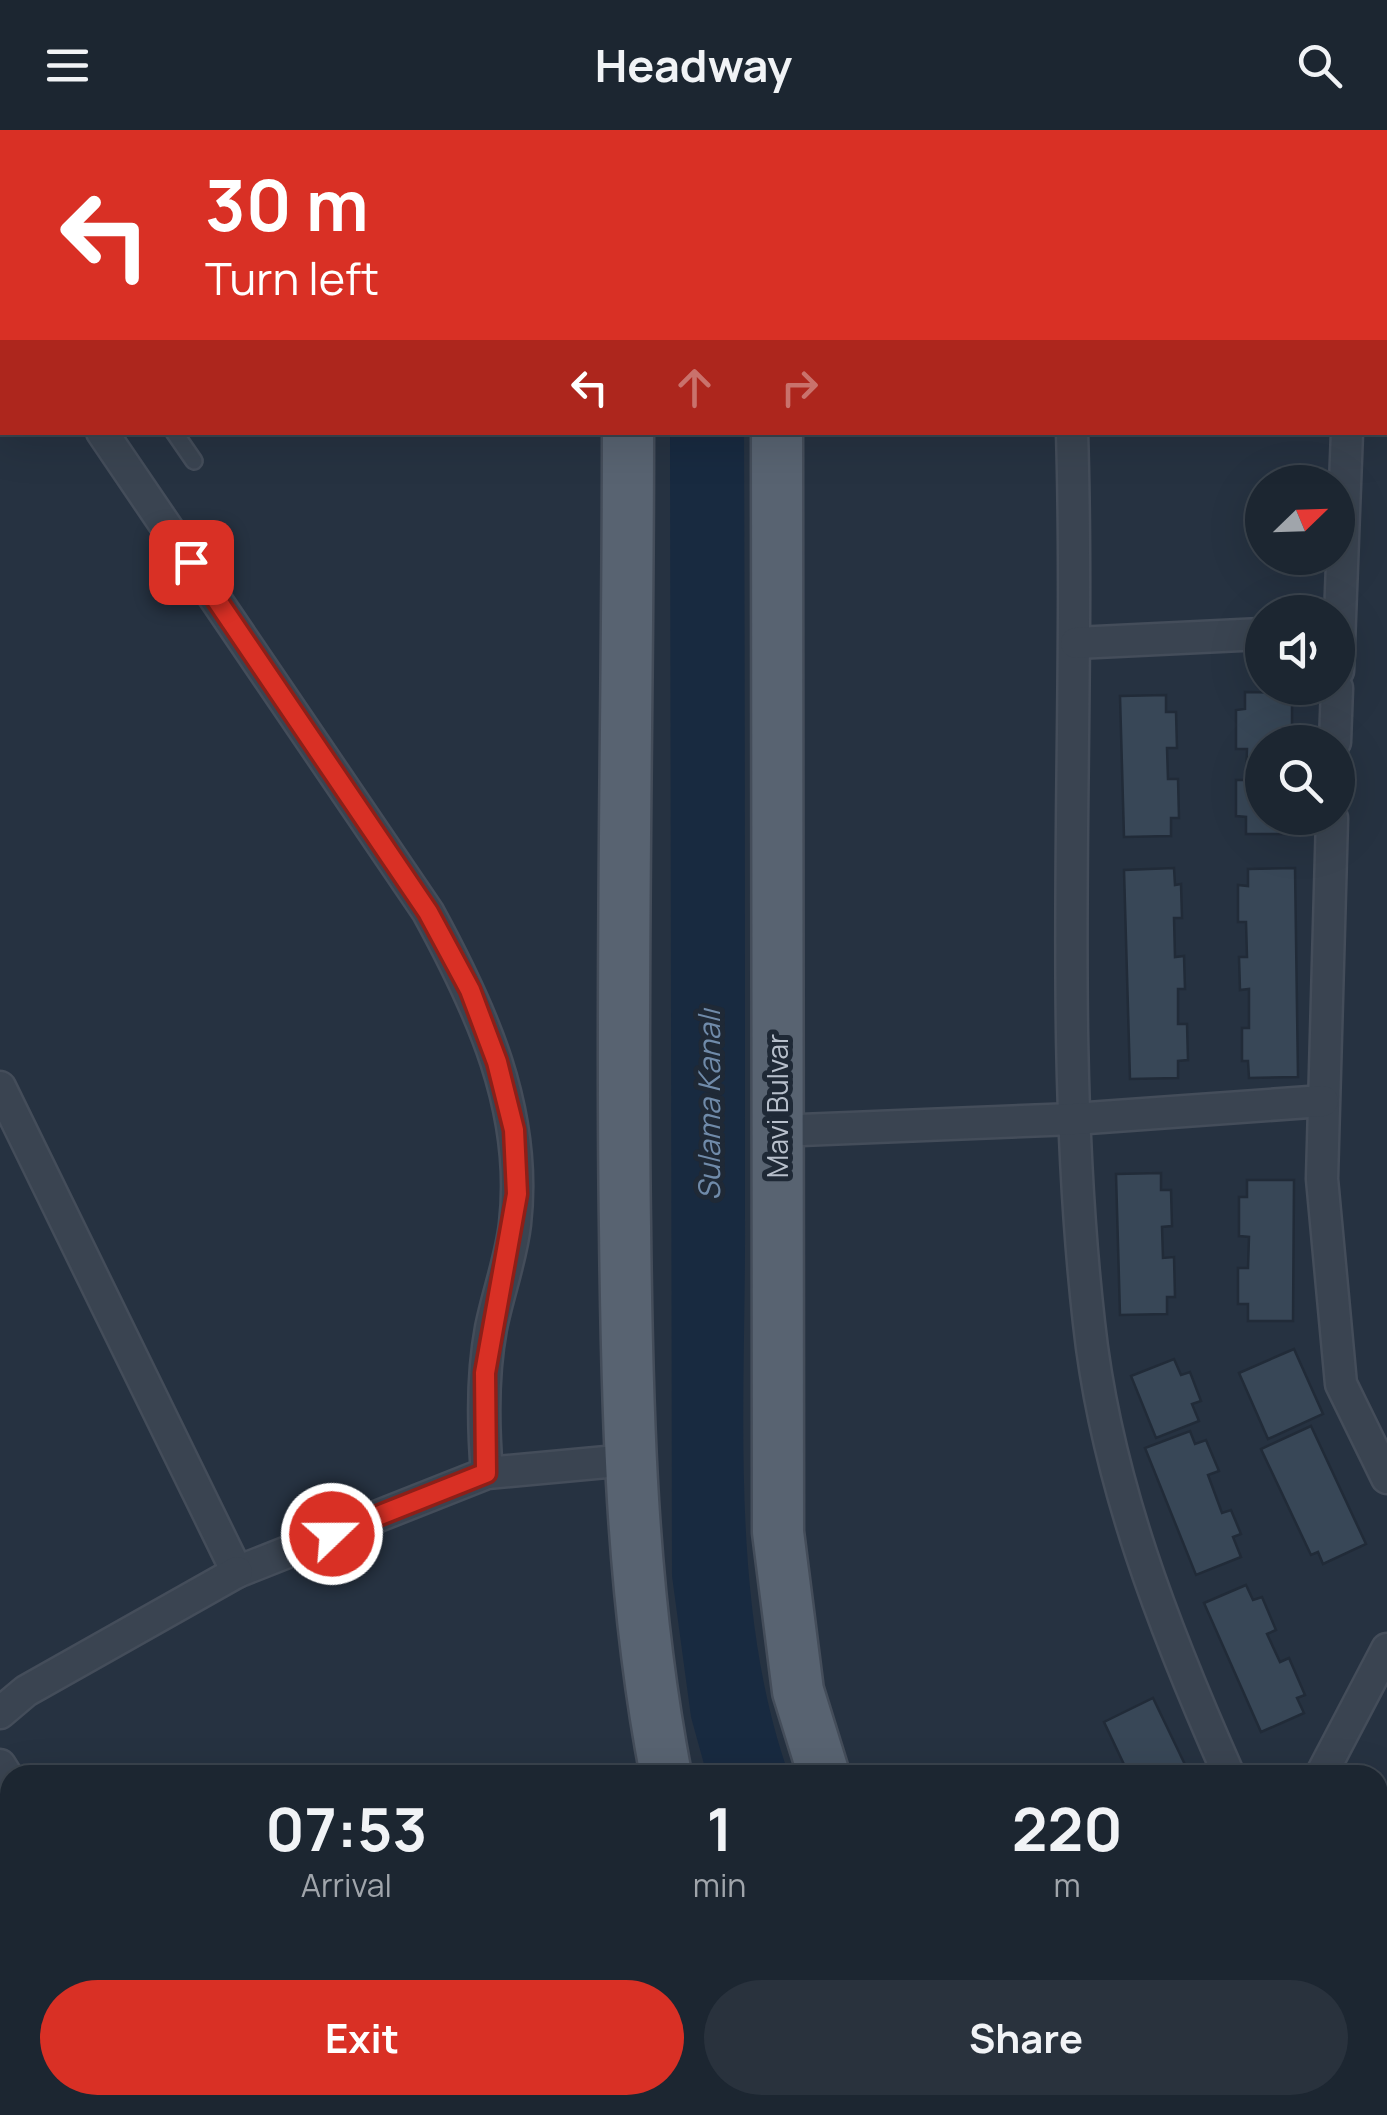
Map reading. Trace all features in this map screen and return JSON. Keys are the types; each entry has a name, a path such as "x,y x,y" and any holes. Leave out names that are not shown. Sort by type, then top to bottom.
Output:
{"main road":[{"path":"628,435 623,1092 628,1460 647,1673 664,1765"},
{"name":"Mavi Bulvar","path":"777,435 778,1532 798,1692 821,1765"}],"street":[{"path":"104,435 428,912 470,990 497,1062 514,1130 517,1194 485,1373 486,1473"},
{"path":"1072,435 1076,642 1074,1119 1089,1326 1123,1494 1172,1646 1225,1765"},
{"path":"1340,595 1347,435"},
{"path":"1076,642 1245,635"},
{"path":"1331,835 1322,1179 1341,1384 1387,1478"},
{"path":"0,1087 237,1572"},
{"path":"776,1131 1074,1119 1323,1101"},
{"path":"0,1713 26,1691 237,1572 486,1473 628,1460"},
{"path":"1326,1765 1387,1649"}],"lane":[{"path":"176,435 194,461"}],"water":[{"name":"Sulama Kanalı","path":"670,435 744,435 744,1500 757,1641 786,1765 704,1765 691,1717 672,1576"}],"building":[{"path":"1166,695 1166,712 1176,712 1177,748 1167,748 1168,779 1178,779 1179,818 1171,818 1171,836 1124,837 1120,696"},
{"path":"1245,705 1292,705 1292,725 1245,725 1245,749 1236,749 1236,710 1245,709"},
{"path":"1236,780 1245,780 1245,817 1236,816"},
{"path":"1174,868 1175,885 1181,884 1182,918 1174,918 1175,957 1184,956 1185,989 1178,989 1178,1024 1187,1024 1188,1060 1178,1061 1178,1078 1130,1079 1124,870"},
{"path":"1295,868 1298,1077 1249,1078 1248,1061 1242,1061 1242,1028 1249,1028 1249,989 1240,990 1239,957 1247,957 1246,922 1238,922 1238,885 1248,886 1248,869"},
{"path":"1161,1173 1161,1190 1171,1190 1172,1226 1162,1227 1163,1258 1174,1257 1175,1297 1167,1297 1167,1314 1120,1315 1116,1174"},
{"path":"1247,1180 1294,1180 1293,1321 1248,1321 1248,1304 1238,1304 1238,1268 1248,1268 1249,1237 1239,1236 1239,1197 1247,1197"},
{"path":"1294,1349 1323,1414 1268,1439 1239,1373"},
{"path":"1174,1359 1181,1375 1190,1372 1201,1401 1192,1404 1199,1421 1156,1438 1131,1376"},
{"path":"1311,1426 1366,1544 1323,1564 1318,1552 1311,1555 1261,1449"},
{"path":"1190,1431 1195,1444 1206,1440 1219,1471 1208,1475 1222,1513 1231,1510 1241,1534 1233,1537 1241,1557 1196,1575 1145,1448"},
{"path":"1246,1585 1253,1600 1262,1597 1276,1630 1267,1634 1280,1662 1289,1658 1305,1695 1297,1698 1304,1713 1261,1732 1204,1603"},
{"path":"1153,1698 1185,1765 1124,1765 1104,1722"}],"route":[{"path":"191,562 428,912 470,990 508,1096 514,1130 518,1164 515,1226 490,1333 485,1373 486,1473 332,1534"}]}
